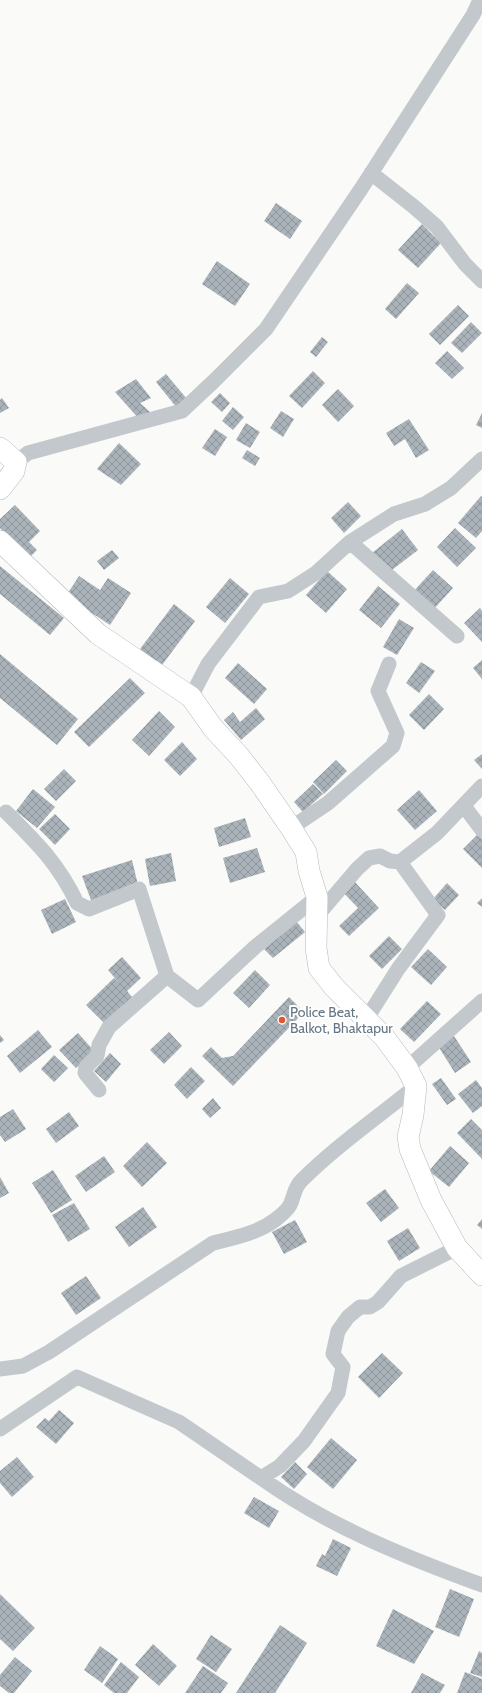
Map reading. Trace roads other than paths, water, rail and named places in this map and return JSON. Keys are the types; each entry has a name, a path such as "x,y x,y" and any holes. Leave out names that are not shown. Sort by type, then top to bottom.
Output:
{"street":[{"path":"0,489 14,471 16,462 28,453 182,411 266,329 477,19 480,0"},
{"path":"371,173 437,227 465,264 482,281"},
{"path":"0,448 16,462"},
{"path":"191,697 208,664 258,597 288,591 316,573 350,542 394,514 425,504 451,488 482,459"},
{"path":"0,541 98,634 191,697 213,728 239,756 260,783 292,828 306,852 317,907 316,948 319,968 334,987 384,1037 412,1077 413,1115 408,1137 410,1149 431,1200 457,1248 482,1275"},
{"path":"350,542 457,636"},
{"path":"292,828 328,803 392,746 397,733 378,691 389,664"},
{"path":"6,812 44,850 67,881 77,903 89,909 139,889 166,976 198,1000 255,947 317,907 368,858 380,856 390,861 400,862 437,833 482,786"},
{"path":"464,806 482,830"},
{"path":"366,1018 398,969 438,915 400,862"},
{"path":"99,1090 86,1073 86,1067 97,1056 99,1045 109,1027 166,976"},
{"path":"0,1369 22,1366 49,1352 213,1243 232,1239 257,1230 274,1221 284,1213 290,1205 293,1192 300,1182 412,1077 482,1002"},
{"path":"261,1478 280,1466 304,1441 338,1393 343,1367 333,1354 338,1331 348,1317 360,1307 370,1307 378,1302 401,1276 457,1248"},
{"path":"0,1430 77,1377 178,1422 287,1497 326,1519 409,1558 482,1585"}],"place":[{"name":"Police Beat, Balkot, Bhaktapur","path":"282,1020"}]}
